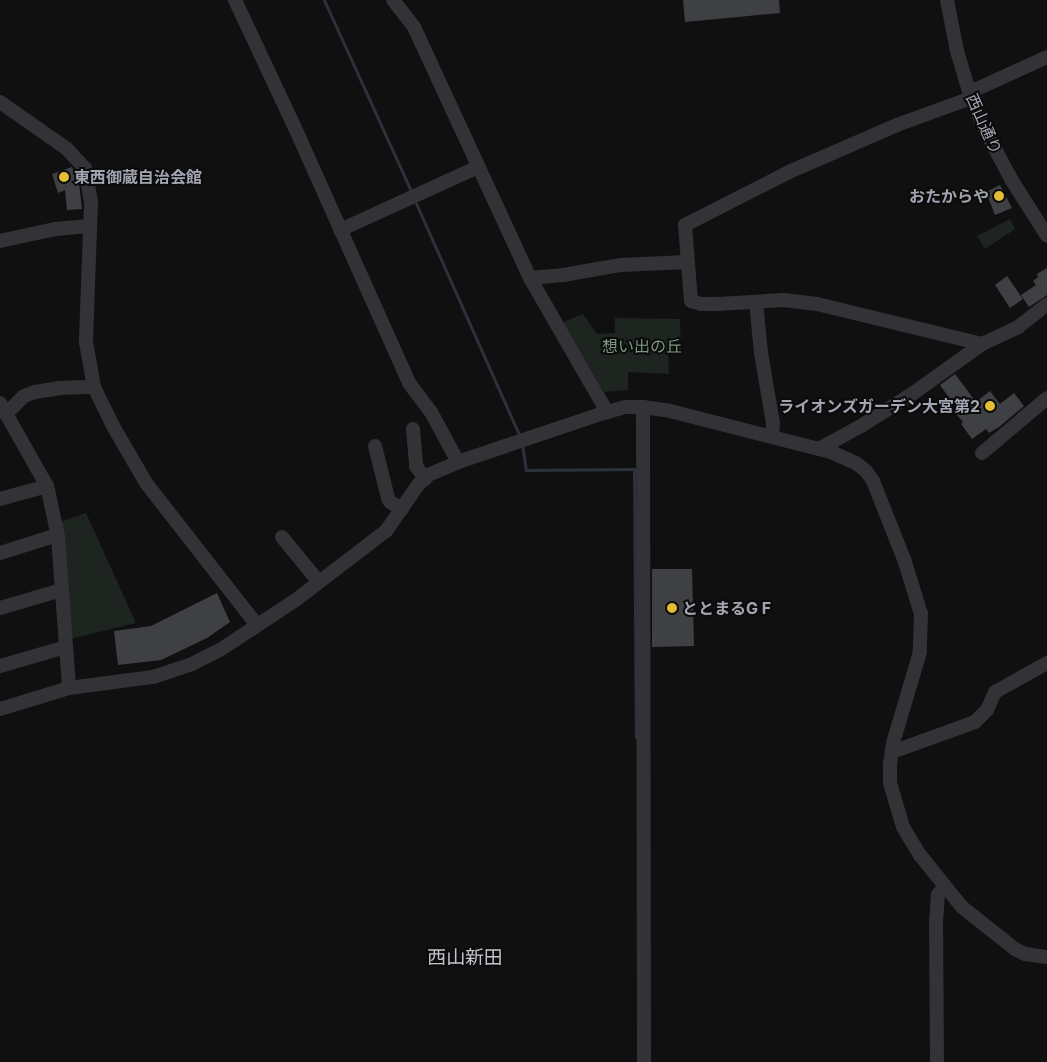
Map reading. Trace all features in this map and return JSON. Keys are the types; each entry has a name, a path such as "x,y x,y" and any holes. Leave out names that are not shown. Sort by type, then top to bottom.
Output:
{"street":[{"path":"235,0 300,138 409,384 430,412 458,462"},
{"path":"393,0 414,27 530,278 607,412"},
{"name":"西山通り","path":"947,0 957,51 971,95 999,158 1047,236"},
{"path":"982,344 817,304 784,300 701,304 691,301 685,225 791,171 971,95 1047,57"},
{"path":"0,102 67,149 86,168 91,191 86,342 94,387 113,426 146,483 257,625"},
{"path":"340,230 478,167"},
{"path":"0,241 55,229 90,226"},
{"path":"530,278 563,275 621,265 687,262"},
{"path":"756,302 761,353 773,423 772,436"},
{"path":"819,449 861,426 915,392 982,344 1018,326 1047,304"},
{"path":"69,688 57,535 47,486 3,408 35,392 59,388 94,387"},
{"path":"982,453 1047,398"},
{"path":"0,709 69,688 142,680 178,670 220,650 386,531 425,479 458,462 626,407 643,407 772,436 844,456 866,471 873,481 905,562 921,614 920,652 893,742 892,752 890,783 903,827 944,887 962,907 1015,949 1025,954 1047,956"},
{"path":"643,407 644,1062"},
{"path":"414,429 416,466 425,479"},
{"path":"375,446 388,498 390,502 402,509"},
{"path":"0,499 47,486"},
{"path":"0,553 57,535"},
{"path":"282,537 318,581"},
{"path":"0,608 61,590"},
{"path":"0,666 66,647"},
{"path":"892,752 975,722 987,710 995,692 1047,663"},
{"path":"937,1062 936,922 938,895 944,887"}],"green space":[{"path":"1010,219 1015,229 985,249 977,236"},
{"name":"想い出の丘","path":"583,314 597,334 615,333 615,318 680,319 681,354 668,354 669,374 628,372 628,390 604,392 563,322"},
{"path":"86,513 136,623 70,639 60,522"}],"building":[{"path":"683,0 779,0 780,13 685,22"},
{"path":"72,167 79,183 82,209 67,210 65,190 58,193 52,174"},
{"path":"1000,185 1012,208 995,215 986,192"},
{"path":"1047,268 1047,295 1029,307 1021,295 1036,285 1033,281 1038,277 1037,274"},
{"path":"1007,276 1023,299 1010,308 995,285"},
{"name":"ライオンズガーデン大宮第2","path":"955,374 976,402 990,391 1000,404 1014,393 1024,406 999,427 989,433 986,429 972,439 961,424 963,422 957,415 960,413 940,385"},
{"name":"ととまるG F","path":"652,569 692,569 694,646 652,647"},
{"path":"217,593 230,622 207,638 161,660 118,665 114,631 151,626"}],"waterway":[{"path":"324,0 412,193"},
{"path":"415,201 520,437"},
{"path":"522,443 526,470 634,469 636,737"}],"place":[{"name":"東西御蔵自治会館","path":"64,177"},
{"name":"おたからや","path":"999,196"},
{"name":"ライオンズガーデン大宮第2","path":"990,406"},
{"name":"ととまるG F","path":"672,608"}],"district":[{"name":"西山新田","path":"465,958"}]}
